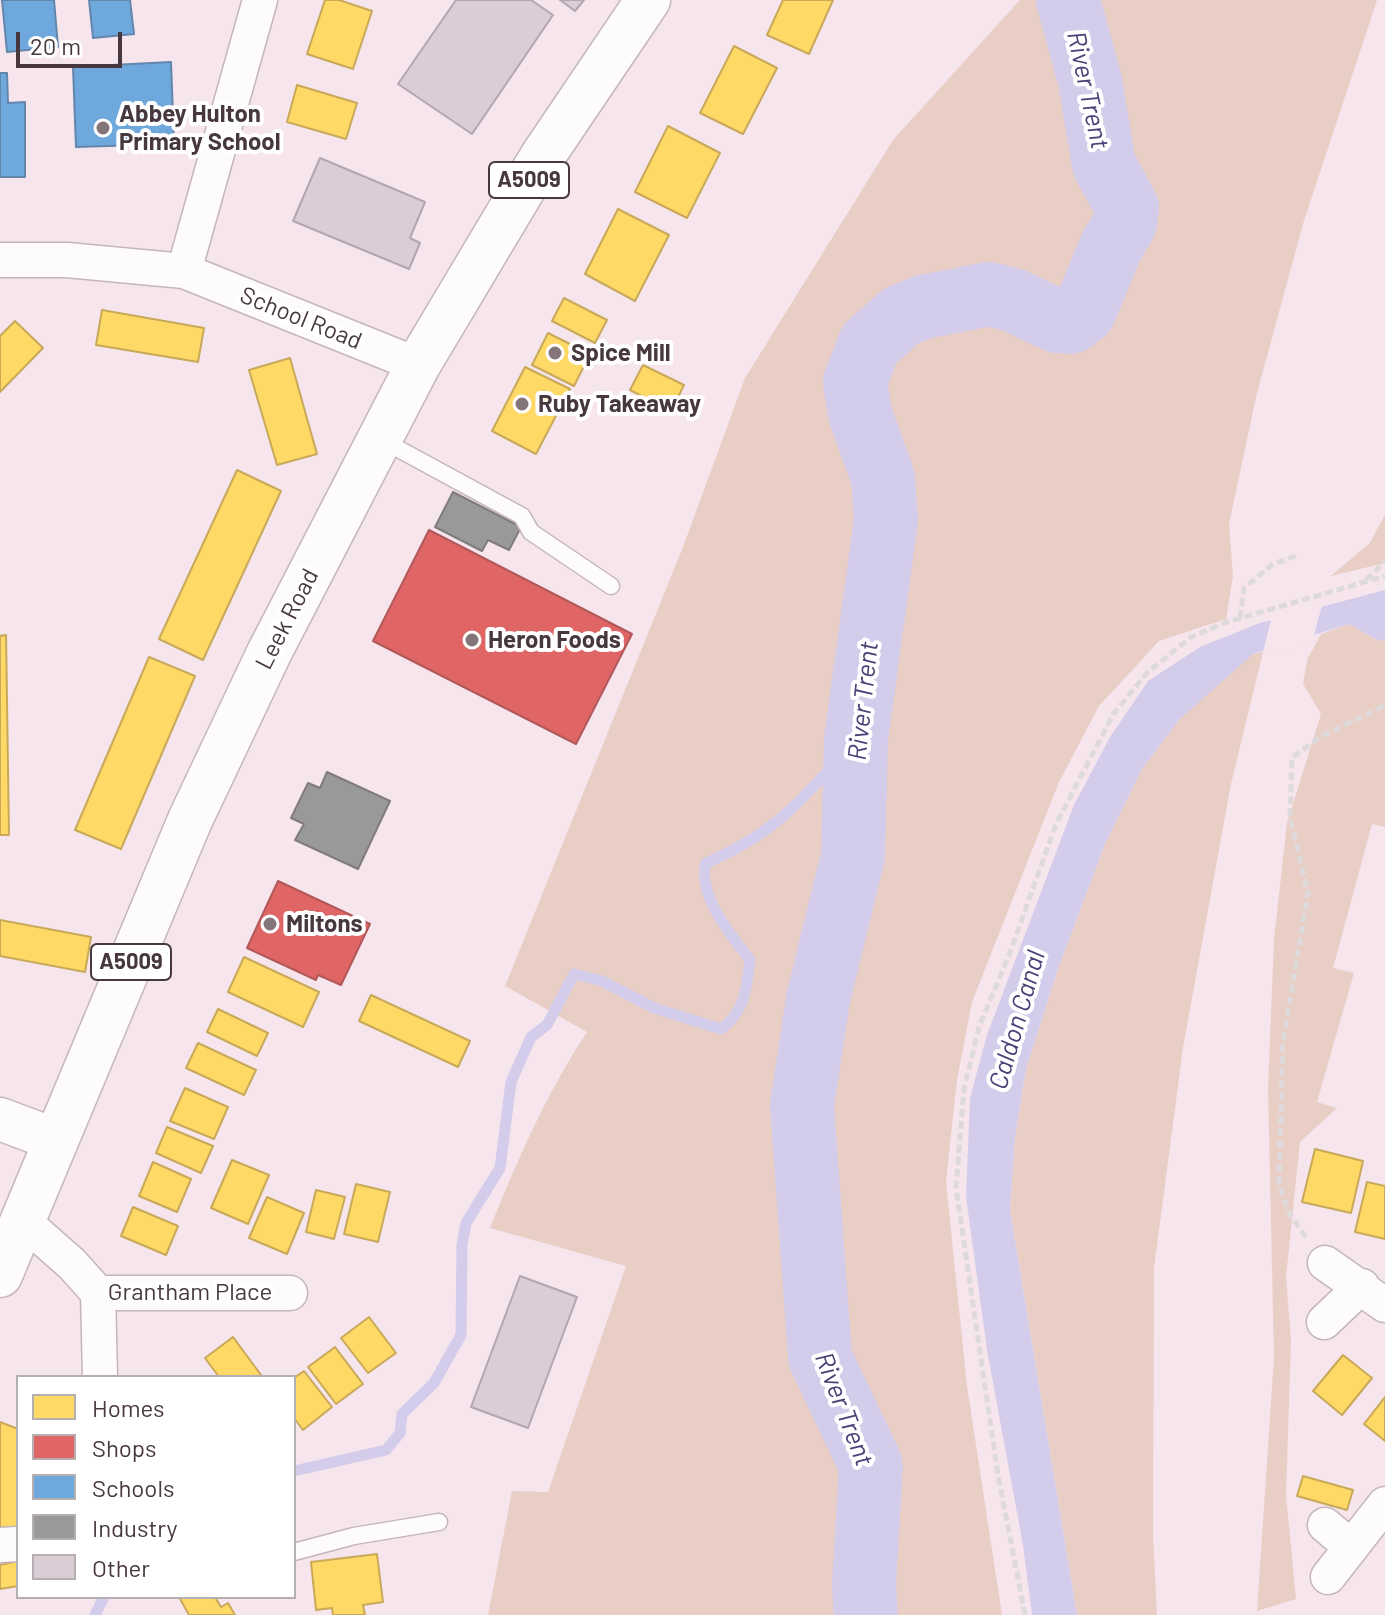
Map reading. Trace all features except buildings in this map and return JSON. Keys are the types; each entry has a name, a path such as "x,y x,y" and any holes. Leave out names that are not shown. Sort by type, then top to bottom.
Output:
{"main road":[{"name":"Leek Road","path":"0,1275 190,820 269,653 418,365 542,157 648,0"}],"street":[{"path":"184,271 260,0"},
{"name":"School Road","path":"0,260 67,260 184,271 418,365"},
{"path":"0,1119 56,1140"},
{"name":"Grantham Place","path":"22,1220 72,1264 98,1293 290,1293"},
{"path":"1324,1322 1374,1296 1325,1263"},
{"path":"98,1293 100,1375"},
{"path":"1328,1577 1338,1536 1385,1504"}],"lane":[{"path":"380,438 522,516 531,532 611,586"},
{"path":"296,1551 354,1536 439,1522"}],"path":[{"path":"1240,618 1244,588 1273,564 1299,555"},
{"path":"1364,581 1385,561"},
{"path":"1025,1615 998,1475 956,1188 964,1089 979,1027 1009,955 1056,824 1114,713 1147,673 1191,637 1240,618 1385,576"},
{"path":"1325,1263 1290,1215 1279,1185 1283,1042 1308,893 1290,818 1288,785 1292,758 1320,737 1385,705"}],"shaded area":[{"path":"1020,0 1377,0 1303,224 1257,393 1229,524 1233,576 1226,619 1159,641 1099,706 1059,782 972,1002 957,1080 946,1182 967,1386 1002,1615 488,1615 512,1491 548,1492 626,1266 490,1228 534,1127 587,1032 505,986 683,547 745,378 893,140"},
{"path":"1385,514 1385,563 1331,576 1370,543"},
{"path":"1349,624 1378,641 1385,639 1385,827 1372,824 1333,968 1354,973 1317,1102 1337,1108 1300,1142 1286,1277 1291,1340 1286,1495 1296,1599 1257,1611 1274,1357 1268,1089 1274,940 1287,823 1321,714 1303,684 1307,660 1321,634"},
{"path":"1263,652 1231,784 1183,1048 1154,1268 1153,1534 1157,1615 1077,1615 1010,1210 1015,1138 1026,1069 1058,969 1105,844 1142,769 1179,720 1225,676 1253,654"}],"water":[{"name":"Caldon Canal","path":"1385,590 1385,639 1379,641 1349,624 1253,654 1179,720 1142,769 1105,844 1058,969 1026,1069 1015,1138 1010,1210 1077,1615 1032,1615 1023,1545 987,1350 966,1197 970,1098 987,1035 1074,805 1110,737 1148,681 1200,647 1260,623"}],"pier":[{"path":"1323,602 1312,642 1262,656 1272,616"}],"waterway":[{"name":"River Trent","path":"866,1615 864,1585 871,1465 820,1358 802,1105 818,999 853,856 856,739 886,520 883,478 860,414 855,382 869,345 901,316 923,307 989,294 1013,300 1057,321 1071,322 1084,312 1111,247 1125,223 1127,207 1104,165 1090,81 1068,0"},
{"path":"296,1471 386,1450 400,1433 402,1414 434,1383 461,1335 462,1245 466,1223 500,1168 511,1082 531,1037 547,1025 574,974 602,981 654,1008 721,1029 740,1007 750,960 725,927 711,901 706,888 706,863 753,838 789,811 856,739"},
{"path":"95,1615 103,1599"}],"place":[{"name":"Abbey Hulton Primary School","path":"103,128"},
{"name":"Spice Mill","path":"555,353"},
{"name":"Ruby Takeaway","path":"522,404"},
{"name":"Heron Foods","path":"472,640"},
{"name":"Miltons","path":"270,924"}]}
